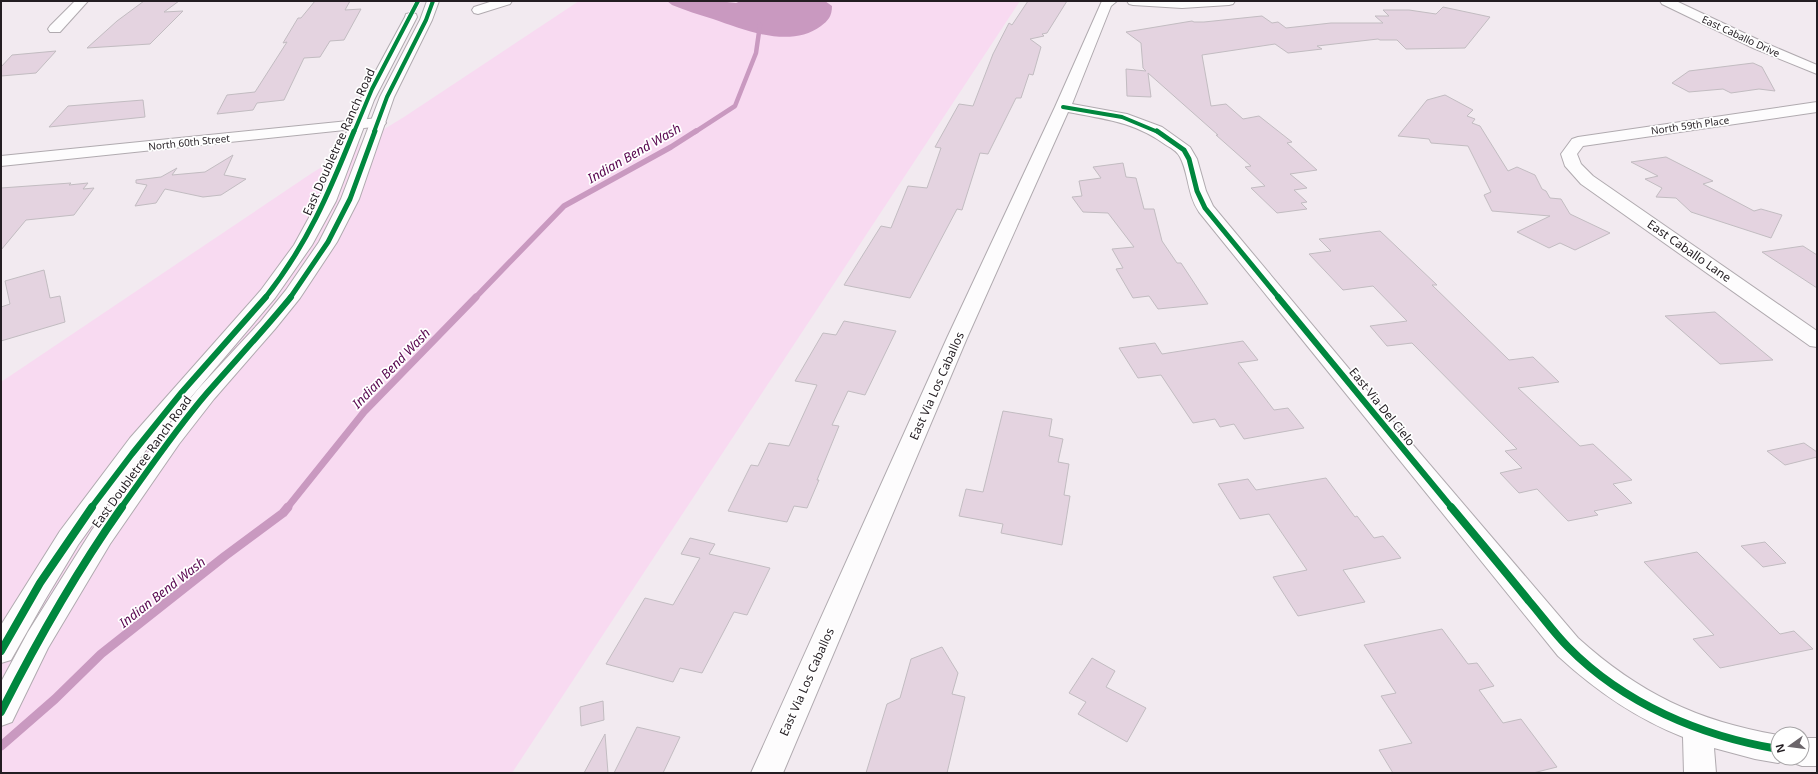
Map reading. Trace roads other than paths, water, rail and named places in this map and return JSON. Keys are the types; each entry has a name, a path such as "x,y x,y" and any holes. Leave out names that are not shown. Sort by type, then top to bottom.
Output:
{"street":[{"path":"55,29 82,1"},
{"name":"East Doubletree Ranch Road","path":"1,712 38,640 101,538 171,438 206,394 268,325 312,267 328,242 350,199 398,74 417,21 418,1"},
{"name":"East Doubletree Ranch Road","path":"1,651 35,592 69,538 138,444 288,268 303,245 327,201 366,100 417,21 433,1"},
{"path":"478,10 506,1"},
{"name":"East Via Los Caballos","path":"767,773 958,338 1063,107 1106,4 1111,1"},
{"path":"1133,1 1182,4 1229,1"},
{"name":"East Caballo Drive","path":"1666,1 1758,45 1817,70"},
{"name":"East Via Del Cielo","path":"1063,107 1122,117 1156,130 1184,150 1190,159 1197,191 1205,208 1388,432 1568,647 1602,677 1627,693 1698,730 1756,746 1770,748"},
{"name":"North 59th Place","path":"1569,154 1578,142 1817,107"},
{"name":"North 60th Street","path":"1,161 378,123"},
{"name":"East Caballo Lane","path":"1569,154 1572,166 1587,180 1817,340"},
{"path":"1698,730 1700,773"}],"waterway":[{"name":"Indian Bend Wash","path":"695,132 735,106 756,53 760,25"},
{"name":"Indian Bend Wash","path":"475,298 564,206 671,147 696,131"},
{"name":"Indian Bend Wash","path":"287,508 364,412 476,297"},
{"name":"Indian Bend Wash","path":"1,746 55,699 101,654 225,556 283,513 288,507"}]}
